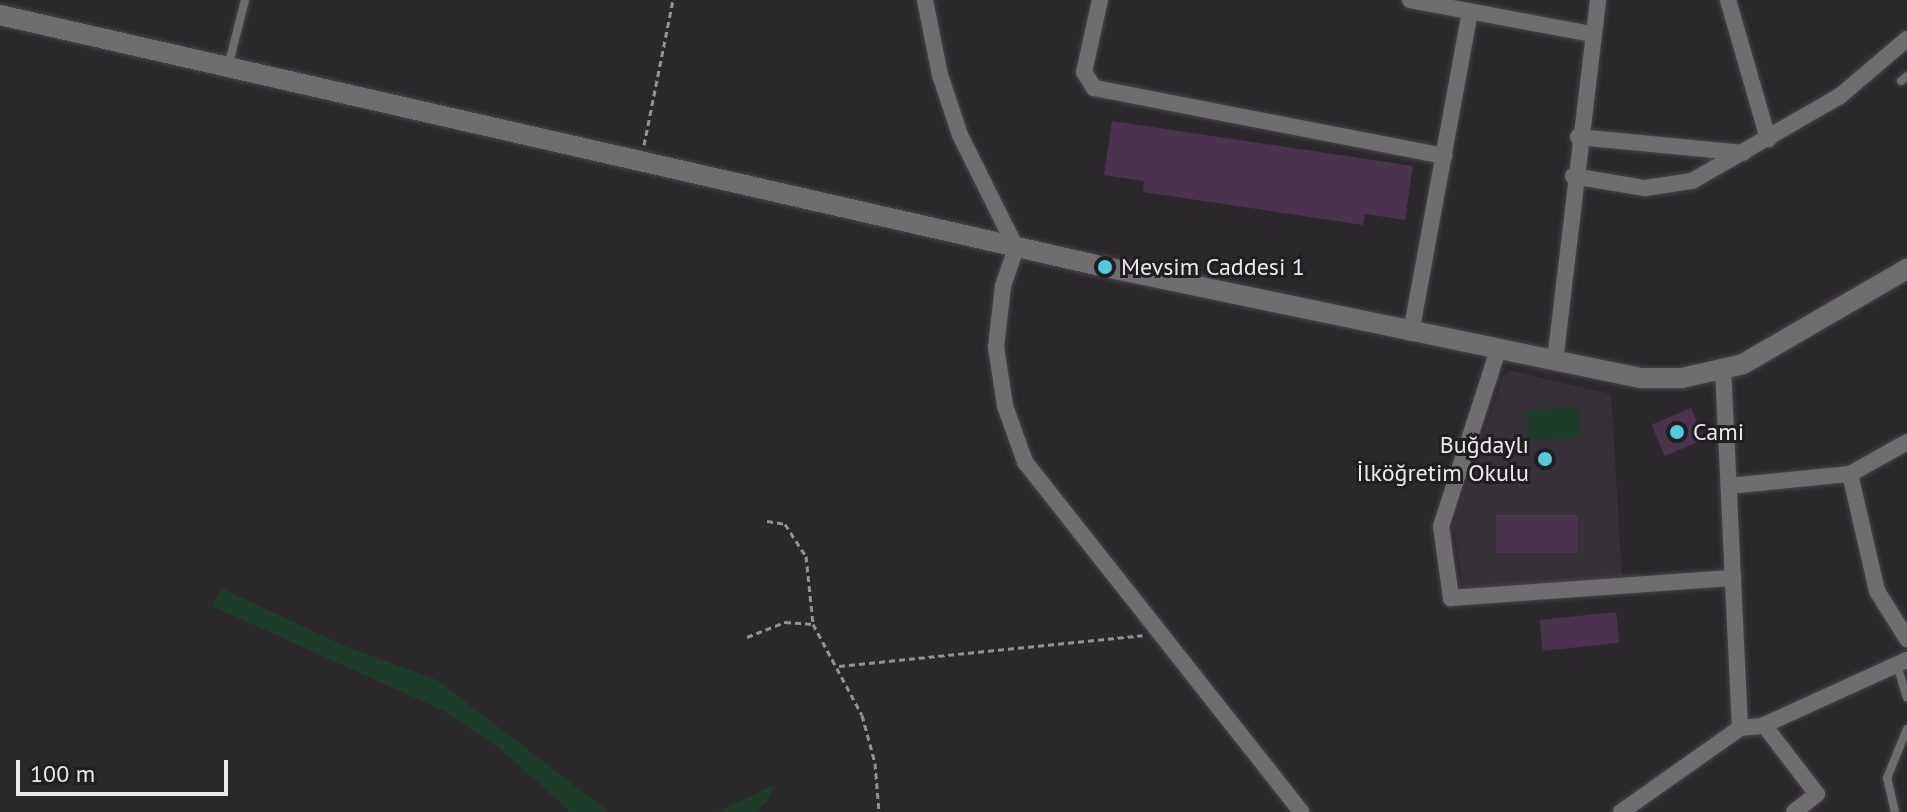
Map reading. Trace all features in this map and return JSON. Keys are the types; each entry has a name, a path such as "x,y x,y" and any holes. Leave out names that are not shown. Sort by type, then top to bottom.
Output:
{"street":[{"path":"925,0 960,135 1016,248 997,326 998,367 1010,425 1025,462 1301,812"},
{"path":"1100,0 1084,72 1094,88 1444,156"},
{"path":"1410,0 1592,34"},
{"path":"1555,361 1573,176 1598,0"},
{"path":"1728,0 1768,139"},
{"path":"1411,333 1470,11"},
{"path":"0,15 1016,248 1411,333 1661,379 1723,371 1763,355 1907,269"},
{"path":"1573,176 1661,188 1692,181 1840,96 1907,39"},
{"path":"1578,137 1745,153"},
{"path":"1498,350 1441,526 1451,598 1733,578"},
{"path":"1723,371 1740,728"},
{"path":"1729,486 1850,474 1907,442"},
{"path":"1850,474 1872,577 1883,605 1907,639"},
{"path":"1621,812 1740,728 1764,725 1902,662"},
{"path":"1764,725 1817,794 1794,812"}],"lane":[{"path":"228,68 245,0"},
{"path":"1902,662 1907,698"},
{"path":"1895,812 1887,778 1907,729"}],"path":[{"path":"640,162 673,0"},
{"path":"767,521 785,524 802,547 812,586 813,624 839,666 870,739 879,812"},
{"path":"747,637 785,622 813,624"},
{"path":"839,666 1158,633"}],"shaded area":[{"name":"Buğdaylı İlköğretim Okulu","path":"1511,371 1611,394 1622,577 1463,589 1453,525 1503,376"}],"green space":[{"path":"1578,407 1580,437 1528,441 1526,411"},
{"path":"221,588 347,647 437,680 609,812 571,812 498,747 444,711 212,606"},
{"path":"774,785 767,802 755,812 717,812"}],"building":[{"path":"1112,121 1413,166 1405,220 1365,214 1363,225 1143,192 1144,181 1104,175"},
{"name":"Cami","path":"1691,408 1704,439 1665,456 1651,425"},
{"path":"1496,515 1578,515 1578,553 1496,553"},
{"path":"1616,612 1619,643 1543,651 1539,620"}],"place":[{"name":"Mevsim Caddesi 1","path":"1105,267"},
{"name":"Cami","path":"1677,432"},
{"name":"Buğdaylı İlköğretim Okulu","path":"1545,459"}]}
